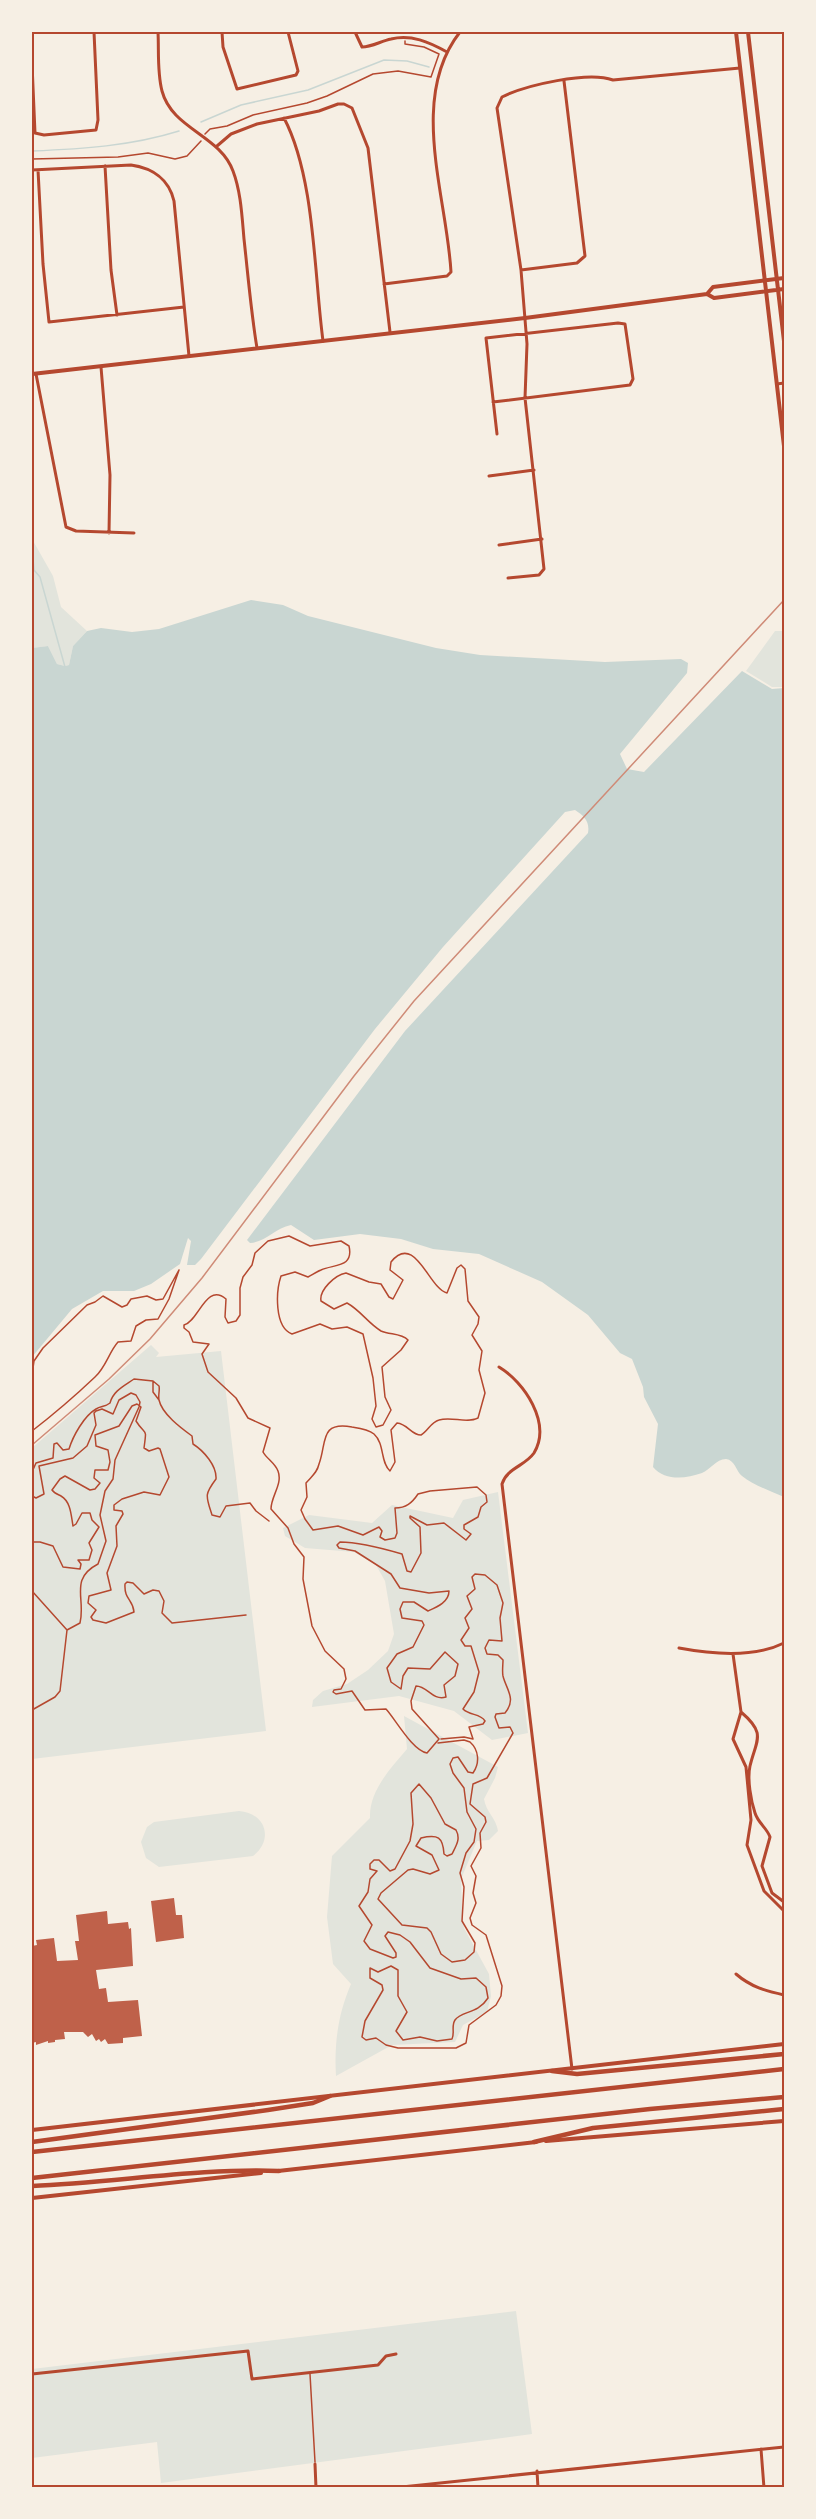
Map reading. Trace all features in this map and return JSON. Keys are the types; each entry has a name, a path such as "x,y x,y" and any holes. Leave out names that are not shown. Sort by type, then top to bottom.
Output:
{"highway":[{"path":"552,2072 577,2074 784,2054"},
{"path":"32,2152 784,2069"},
{"path":"32,2142 268,2110 313,2103 330,2096"},
{"path":"32,2178 660,2108 784,2097"},
{"path":"534,2142 593,2128 784,2109"},
{"path":"32,2186 85,2184 204,2172 279,2171"}],"main road":[{"path":"736,32 784,446"},
{"path":"748,32 784,341"},
{"path":"706,294 713,287 784,278"},
{"path":"34,374 525,318 706,294 714,298 784,289"},
{"path":"32,2130 784,2044"},
{"path":"32,2198 534,2142 784,2121"}],"street":[{"path":"32,64 35,133 44,135 96,130 98,120 94,32"},
{"path":"158,32 160,82 165,100 181,121 217,146 229,162 237,186 257,348"},
{"path":"222,32 223,47 237,89 296,75 298,71 288,32"},
{"path":"355,32 362,47 405,38 424,41 447,52"},
{"path":"384,284 442,277 451,272 433,110 436,83 447,52 460,32"},
{"path":"508,579 543,573 542,539 525,398 526,333 521,270 497,108 502,97 520,88 602,76 613,80 740,68"},
{"path":"521,270 577,263 585,256 564,81"},
{"path":"217,146 240,130 344,104 352,108 357,116 370,158 390,332"},
{"path":"284,118 295,142 303,173 323,341"},
{"path":"32,170 131,165 147,168 158,175 170,190 174,201 189,356"},
{"path":"105,166 111,270 117,315"},
{"path":"38,170 49,322 184,306"},
{"path":"493,402 630,385 633,379 627,328 622,323 486,338 493,402 497,434"},
{"path":"100,367 110,475 109,533"},
{"path":"34,374 66,527 76,531 134,533"},
{"path":"777,384 784,383"},
{"path":"489,476 534,470"},
{"path":"499,545 542,539"},
{"path":"499,1367 511,1374 528,1396 539,1422 540,1438 533,1454 504,1477 502,1484 572,2069"},
{"path":"678,1648 711,1654 733,1654 784,1643"},
{"path":"733,1654 741,1712 733,1739 746,1767 755,1814 770,1837 762,1866 772,1893 784,1902"},
{"path":"741,1712 750,1719 758,1744 749,1769 751,1820 747,1845 764,1891 784,1911"},
{"path":"773,1901 777,1897"},
{"path":"736,1974 760,1990 784,1995"},
{"path":"32,2374 248,2351 252,2379 378,2365 386,2356 396,2354"},
{"path":"392,2487 784,2447"},
{"path":"761,2449 764,2487"},
{"path":"315,2464 316,2487"},
{"path":"537,2472 538,2487"}],"lane":[{"path":"310,2373 315,2464"}],"path":[{"path":"32,159 118,157 148,153 175,159 193,151 210,129 227,126 253,115 307,104 373,74 398,71 431,77 439,54 424,47 405,44 405,38"},
{"path":"289,1236 310,1246 337,1242 347,1243 350,1253 342,1265 323,1269 308,1277 295,1272 281,1276 276,1291 279,1317 282,1326 289,1333 302,1332 320,1324 332,1329 347,1326 363,1334 373,1378 376,1406 372,1422 378,1427 383,1425 391,1410 385,1397 382,1367 401,1350 408,1340 404,1336 384,1332 368,1323 347,1303 332,1308 321,1301 321,1293 338,1275 346,1273 381,1284 389,1297 393,1299 403,1280 390,1270 390,1262 405,1254 420,1261 440,1289 447,1293 457,1268 462,1266 468,1301 479,1317 472,1335 480,1347 482,1356 479,1370 485,1398 479,1415 470,1421 451,1418 439,1420 421,1436 414,1434 407,1425 397,1423 391,1430 395,1462 390,1471 386,1467 381,1443 371,1431 342,1426 327,1430 320,1464 313,1477 306,1483 308,1497 301,1510 313,1530 334,1525 363,1534 379,1527 382,1531 380,1537 389,1540 395,1538 397,1533 395,1508 401,1509 413,1502 418,1494 477,1487 486,1495 487,1502 481,1507 478,1517 464,1525 464,1529 471,1534 466,1540 444,1522 427,1525 415,1516 410,1516 420,1527 422,1549 411,1572 407,1571 402,1554 383,1547 348,1542 340,1542 337,1545 339,1548 355,1551 391,1574 400,1588 429,1593 449,1591 444,1601 429,1611 414,1602 403,1602 400,1609 402,1618 422,1621 424,1625 413,1647 397,1654 387,1668 391,1682 396,1688 401,1689 403,1676 408,1668 430,1670 443,1653 449,1654 457,1661 458,1672 444,1685 446,1697 433,1696 418,1685 413,1693 412,1709 439,1739 430,1751 424,1753 395,1723 386,1709 368,1711 363,1709 352,1691 340,1694 333,1692 344,1686 346,1674 341,1665 325,1652 314,1632 303,1578 304,1557 294,1544 288,1528 271,1506 279,1475 274,1465 265,1457 263,1449 270,1428 250,1419 236,1398 211,1377 201,1354 209,1344 193,1342 184,1325 191,1323 208,1298 214,1295 226,1299 225,1317 228,1323 237,1321 240,1315 239,1295 243,1277 250,1269 256,1250 268,1241 289,1236"},
{"path":"32,1375 34,1361 43,1348 87,1305 103,1296 122,1306 131,1299 147,1296 156,1300 163,1299 179,1269 169,1299 158,1320 146,1320 136,1326 131,1341 118,1342 95,1378 84,1385 63,1409 32,1431"},
{"path":"32,1472 36,1463 53,1458 54,1444 57,1443 63,1450 69,1449 80,1424 95,1410 110,1403 112,1395 134,1379 153,1381 159,1386 159,1400"},
{"path":"153,1381 153,1392 176,1423 192,1436 193,1444 200,1448 214,1468 216,1479 207,1490 212,1515 220,1517 226,1506 250,1503 269,1521"},
{"path":"32,1496 36,1498 44,1494 39,1466 73,1458 87,1446 96,1425 94,1413 102,1409 113,1414 119,1400 131,1393 138,1397 141,1411 136,1421 146,1433 144,1448 149,1451 160,1449 170,1477 160,1495 144,1492 138,1496 122,1498 114,1504 114,1510 122,1511 123,1514 116,1526 117,1546 107,1573 111,1590 89,1596 88,1603 96,1610 92,1617 93,1620 106,1623 134,1612 133,1605 125,1595 127,1582 133,1583 144,1594 153,1590 159,1591 164,1601 162,1613 172,1623 246,1615"},
{"path":"68,1630 80,1623 82,1615 81,1582 86,1570 98,1564 106,1540 100,1515 105,1491 113,1479 115,1460 139,1405"},
{"path":"32,1542 53,1546 63,1567 80,1569 81,1564 78,1560 89,1560 92,1550 89,1543 99,1527 87,1512 82,1513 73,1526 70,1508 63,1497 54,1494 52,1490 65,1476 75,1484 90,1490 98,1486 100,1483 94,1478 95,1470 108,1470 110,1462 108,1450 96,1446 95,1435 119,1426 132,1407 139,1405"},
{"path":"437,1743 464,1740 474,1745 477,1754 477,1767 473,1773 468,1772 458,1757 453,1758 450,1764 453,1773 464,1788 467,1812 476,1829 473,1844 466,1853 460,1873 464,1887 462,1921 475,1943 474,1952 465,1960 452,1962 441,1954 427,1928 402,1925 378,1899 381,1893 408,1870 413,1869 430,1874 439,1870 432,1855 416,1846 421,1838 429,1836 441,1839 447,1856 452,1854 459,1838 456,1830 445,1824 431,1798 419,1784 411,1793 413,1824 410,1840 396,1866 390,1871 379,1860 374,1860 370,1864 371,1870 377,1871 372,1876 368,1892 359,1906 372,1925 364,1941 370,1949 393,1958 396,1957 396,1953 385,1936 388,1932 400,1935 415,1947 430,1968 461,1979 471,1976 476,1978 486,1987 488,1994 486,2001 476,2011 460,2015 455,2020 452,2040 437,2041 420,2037 403,2040 396,2031 407,2012 398,1996 398,1970 391,1966 376,1971 372,1967 369,1971 370,1978 382,1985 383,1990 365,2021 362,2037 366,2040 376,2038 391,2047 463,2046 466,2043 469,2025 492,2010 501,1996 502,1986 486,1935 472,1925 470,1918 476,1903 473,1893 476,1876 471,1866 481,1848 481,1828 486,1822 485,1817 470,1804 473,1784 487,1778 513,1733 510,1726 499,1728 495,1717 496,1714 505,1713 510,1706 511,1695 503,1675 503,1660 501,1657 487,1654 485,1648 489,1640 502,1641 500,1618 503,1603 497,1585 481,1574 475,1574 472,1577 475,1589 467,1596 472,1609 465,1618 469,1628 461,1640 465,1646 471,1646 479,1669 474,1692 463,1709 469,1714 482,1717 485,1721 483,1724 469,1727 472,1739 464,1737 439,1739"},
{"path":"32,1591 68,1630"},
{"path":"32,1710 55,1697 60,1691 68,1630"}],"shaded area":[{"path":"32,539 53,576 61,607 87,631 73,646 69,665 57,664 48,646 32,648"},
{"path":"251,600 283,605 308,616 436,648 480,655 605,662 681,659 688,663 687,673 620,754 627,769 644,772 742,671 772,689 784,688 784,1497 746,1479 731,1461 726,1459 702,1473 689,1477 669,1477 658,1472 653,1467 658,1424 644,1397 643,1387 632,1359 620,1353 588,1315 542,1282 479,1254 433,1249 401,1239 360,1234 314,1240 291,1225 256,1242 250,1243 247,1240 405,1031 588,833 586,819 575,810 565,812 443,947 375,1029 201,1259 195,1265 187,1265 191,1241 188,1238 180,1264 151,1284 134,1291 103,1291 72,1309 32,1357 32,648 48,646 57,664 65,666 69,665 73,646 87,631 101,628 132,632 159,629"},
{"path":"775,631 784,631 784,687 772,687 746,671"},
{"path":"151,1345 159,1353 156,1357 221,1351 266,1731 32,1759 32,1448"},
{"path":"498,1492 528,1733 492,1740 454,1711 399,1696 312,1707 313,1700 323,1691 347,1684 368,1670 388,1651 394,1634 385,1581 376,1565 354,1552 305,1548 285,1536 283,1528 309,1515 372,1523 392,1505 453,1518 463,1500"},
{"path":"404,1716 498,1767 484,1799 498,1831 489,1840 477,1841 461,1879 464,1928 489,1974 491,1996 487,2012 463,2025 455,2042 392,2045 336,2076 338,2029 351,1984 333,1964 327,1917 332,1856 370,1818 377,1790 407,1749"},
{"path":"239,1811 256,1817 264,1828 263,1843 260,1850 253,1856 159,1867 146,1858 141,1842 147,1827 154,1822"},
{"path":"516,2311 532,2434 161,2483 157,2442 32,2458 32,2369"}],"building":[{"path":"174,1898 176,1915 182,1915 184,1938 156,1942 151,1901"},
{"path":"107,1911 108,1924 128,1922 129,1929 131,1928 133,1966 96,1970 99,1989 106,1988 108,2002 138,2000 142,2036 123,2038 123,2043 108,2044 105,2039 101,2042 99,2039 96,2041 92,2034 88,2037 83,2032 64,2032 65,2039 36,2045 36,2042 32,2043 32,1946 37,1945 36,1940 54,1938 57,1961 78,1960 75,1941 79,1941 76,1915"}],"waterway":[{"path":"201,122 241,105 308,90 384,60 407,61 429,67"},
{"path":"32,151 88,148 125,143 179,131"},
{"path":"32,548 34,570 40,577 65,667"}],"railway":[{"path":"32,1445 109,1379 150,1339 202,1278 354,1076 414,1001 784,600"}]}
